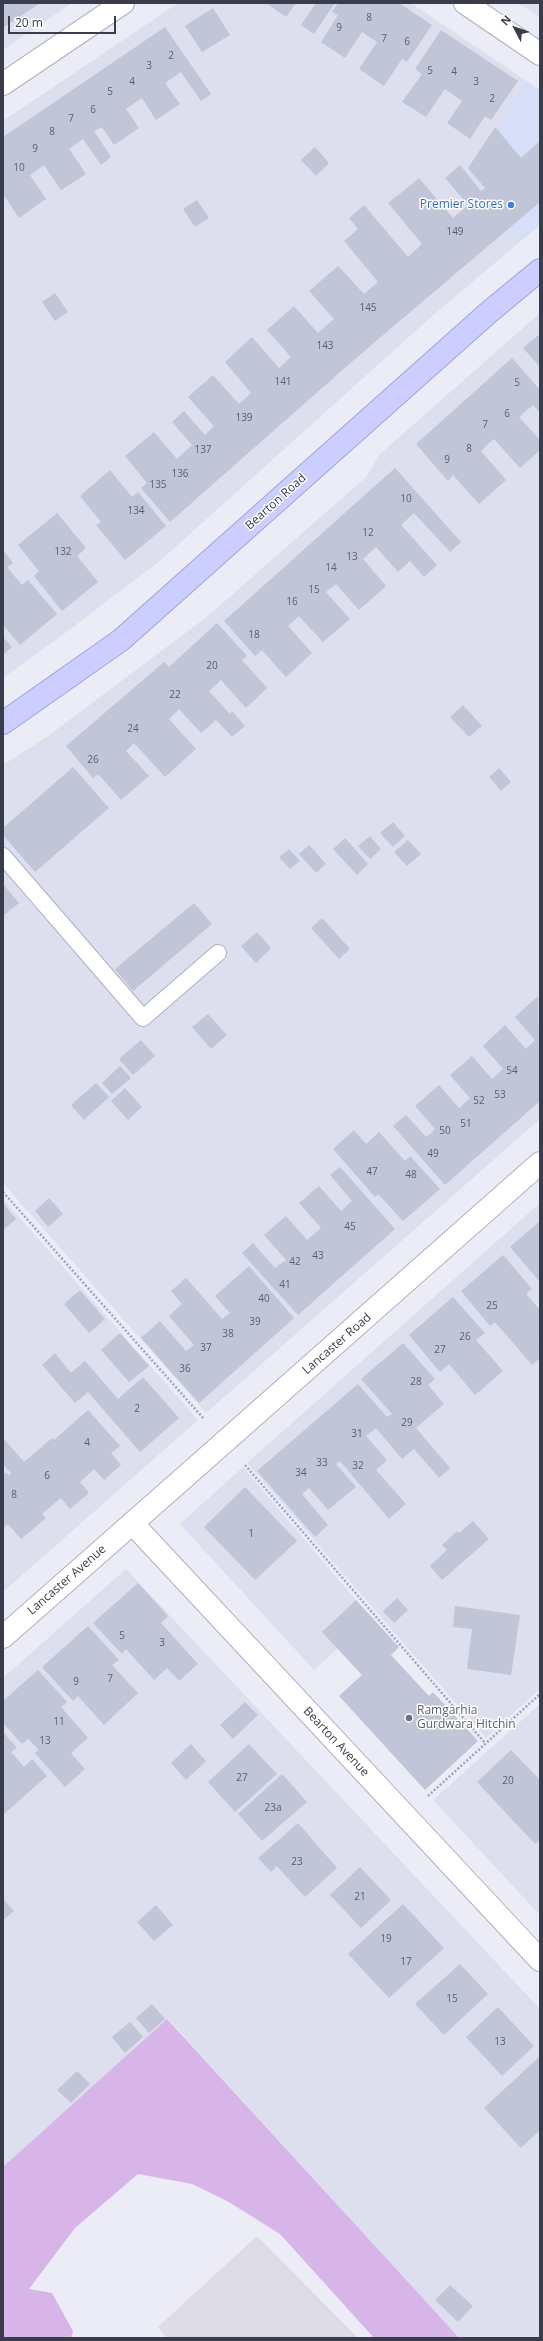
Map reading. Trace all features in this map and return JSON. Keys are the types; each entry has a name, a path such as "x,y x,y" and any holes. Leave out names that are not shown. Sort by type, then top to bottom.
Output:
{"street":[{"path":"3,84 123,3"},
{"path":"465,3 540,54"},
{"name":"Bearton Road","path":"3,723 121,640 488,313 540,270"},
{"name":"Lancaster Road","path":"132,1523 345,1338 540,1163"},
{"name":"Lancaster Avenue","path":"3,1637 132,1523"},
{"name":"Bearton Avenue","path":"132,1523 540,1960"}],"lane":[{"path":"3,856 143,1018 218,953"}],"path":[{"path":"3,1192 224,1442 485,1743"},
{"path":"406,1816 540,1694"}],"shaded area":[{"path":"3,3 72,3 3,50"},
{"path":"178,3 411,3 525,80 467,172 521,241 431,317 161,560 72,628 3,678 3,121"},
{"path":"518,3 540,3 540,17"},
{"path":"525,80 540,90 540,225 521,241 467,172"},
{"path":"540,313 540,1119 206,1413 3,1183 3,765 48,736 208,616 366,477 380,454"},
{"path":"3,1199 198,1420 3,1592"},
{"path":"540,1203 540,1689 486,1738 247,1463"},
{"path":"243,1467 371,1618 314,1670 180,1524"},
{"path":"126,1569 540,2009 540,2338 459,2338 168,2019 3,2167 3,1678"},
{"path":"540,1704 540,1915 433,1800"},
{"path":"167,2019 459,2338 374,2338 280,2234 227,2201 192,2184 138,2174 75,2228 29,2289 52,2293 73,2331 71,2338 3,2338 3,2167"},
{"path":"257,2236 358,2338 167,2338 158,2327"}],"building":[{"path":"3,3 40,3 3,28"},
{"path":"266,3 296,3 286,17"},
{"path":"316,3 335,3 314,34 301,25"},
{"path":"338,3 399,3 432,25 407,62 402,59 384,86 359,69 377,42 362,32 345,58 321,42 338,15 332,12"},
{"path":"213,8 230,35 202,52 185,26"},
{"path":"165,27 211,94 201,101 181,72 165,83 180,104 156,120 142,98 126,109 139,128 114,145 102,127 94,131 111,157 101,165 83,139 69,149 86,174 61,190 44,165 30,175 46,199 19,218 3,194 3,137"},
{"path":"441,30 518,81 491,120 485,116 470,139 447,123 462,101 445,89 426,117 402,102 422,74 415,69"},
{"path":"495,127 521,158 540,141 540,202 355,359 170,522 141,488 147,483 125,456 154,432 177,459 192,445 172,422 184,411 205,435 214,426 188,397 213,375 239,404 251,393 225,362 252,337 279,368 291,357 267,330 294,306 318,333 334,319 309,291 338,266 364,294 378,282 344,241 358,229 349,218 364,205 408,257 422,244 388,203 419,178 453,218 468,205 445,178 460,165 481,191 485,188 468,168"},
{"path":"315,147 329,163 316,176 301,160"},
{"path":"197,200 209,218 195,227 183,209"},
{"path":"55,293 68,312 55,321 42,302"},
{"path":"540,334 540,367 523,348"},
{"path":"512,358 540,390 540,412 533,405 519,417 540,440 540,450 520,468 494,439 486,446 481,451 506,480 479,504 453,475 448,481 416,444"},
{"path":"395,468 461,542 450,552 414,513 401,525 437,565 424,577 410,561 398,572 376,547 363,559 386,586 359,610 336,584 326,592 350,619 323,642 299,616 288,626 312,653 286,677 262,650 255,656 224,621"},
{"path":"110,470 132,497 138,492 166,526 125,560 96,525 101,522 80,496"},
{"path":"57,513 86,548 77,556 98,582 62,611 34,576 39,571 18,545"},
{"path":"3,550 13,563 7,567 22,585 28,580 57,614 20,645 3,625"},
{"path":"217,623 247,656 242,660 267,688 246,708 221,680 209,691 230,714 232,711 245,726 232,737 216,720 201,733 179,709 169,719 196,749 165,777 134,743 126,751 149,776 121,800 98,774 93,778 66,746 164,662 169,667"},
{"path":"3,637 12,647 3,655"},
{"path":"463,705 482,726 469,737 450,717"},
{"path":"73,767 109,808 35,872 3,835 3,828"},
{"path":"499,768 511,782 501,791 489,777"},
{"path":"393,822 405,836 393,847 380,833"},
{"path":"370,836 381,849 370,859 358,846"},
{"path":"345,838 368,864 357,875 333,849"},
{"path":"408,840 421,854 407,866 394,852"},
{"path":"309,845 326,864 316,873 299,854"},
{"path":"289,849 300,861 290,869 279,857"},
{"path":"3,884 19,903 3,916"},
{"path":"194,903 212,924 133,991 115,969"},
{"path":"322,918 350,949 339,959 311,928"},
{"path":"257,932 271,948 256,963 241,946"},
{"path":"538,996 540,1101 445,1185 393,1126 406,1115 426,1137 430,1134 435,1129 415,1106 439,1085 459,1108 470,1098 450,1075 472,1056 492,1079 503,1069 483,1046 505,1025 526,1049 535,1040 515,1017"},
{"path":"208,1014 227,1035 211,1049 192,1027"},
{"path":"141,1040 155,1056 133,1075 119,1059"},
{"path":"120,1066 131,1078 112,1094 102,1083"},
{"path":"96,1083 109,1097 84,1120 71,1105"},
{"path":"125,1088 142,1107 128,1120 111,1101"},
{"path":"354,1130 366,1144 379,1132 405,1161 410,1156 440,1189 403,1221 378,1194 375,1197 333,1149"},
{"path":"340,1167 395,1229 298,1315 242,1253 253,1243 275,1268 286,1260 264,1235 286,1216 307,1240 321,1228 299,1203 319,1186 341,1211 352,1201 330,1175"},
{"path":"49,1198 63,1214 48,1227 35,1211"},
{"path":"3,1203 16,1219 3,1230"},
{"path":"540,1221 540,1282 510,1247"},
{"path":"503,1255 532,1289 526,1294 540,1310 540,1335 538,1338 540,1341 540,1358 532,1365 495,1322 490,1326 461,1291"},
{"path":"249,1266 294,1318 199,1403 141,1338 160,1321 186,1351 194,1345 169,1316 182,1304 171,1291 186,1278 222,1319 230,1313 215,1296"},
{"path":"80,1290 105,1319 89,1333 64,1304"},
{"path":"453,1297 485,1333 476,1340 503,1371 475,1395 449,1364 440,1372 409,1335"},
{"path":"120,1333 149,1366 129,1382 101,1350"},
{"path":"403,1343 435,1379 428,1385 444,1404 416,1428 450,1468 439,1478 414,1449 402,1459 376,1428 366,1436 387,1460 376,1470 406,1504 389,1519 340,1461 336,1464 356,1487 328,1510 309,1488 302,1494 328,1525 315,1537 257,1471 358,1384 387,1417 392,1414 361,1379"},
{"path":"55,1353 71,1373 85,1361 118,1399 143,1377 179,1418 140,1452 88,1392 75,1403 42,1365"},
{"path":"88,1410 120,1446 111,1453 121,1465 104,1480 94,1469 80,1482 89,1493 70,1509 61,1498 42,1514 46,1518 21,1539 8,1524 3,1528 3,1475 6,1472 9,1476 11,1473 3,1464 3,1438 24,1462 52,1438 54,1440"},
{"path":"245,1487 297,1541 255,1580 204,1527"},
{"path":"473,1521 489,1539 442,1580 430,1566 447,1550 442,1545 457,1531 459,1533"},
{"path":"138,1583 168,1616 161,1623 198,1664 179,1681 167,1668 154,1680 126,1649 122,1654 93,1623"},
{"path":"397,1598 408,1610 394,1623 383,1611"},
{"name":"Ramgarhia Gurdwara Hitchin","path":"356,1600 399,1647 391,1655 429,1696 433,1692 478,1741 425,1790 339,1696 362,1675 322,1632"},
{"path":"455,1606 520,1615 511,1675 467,1669 472,1629 453,1627"},
{"path":"88,1626 119,1660 112,1665 138,1693 104,1725 78,1696 73,1701 42,1667"},
{"path":"38,1670 67,1702 61,1707 88,1738 71,1753 85,1769 65,1787 35,1753 39,1750 28,1739 22,1744 3,1723 3,1701"},
{"path":"245,1702 258,1715 233,1739 220,1725"},
{"path":"3,1732 17,1748 11,1752 24,1767 32,1759 47,1776 4,1814"},
{"path":"191,1744 206,1761 186,1780 171,1763"},
{"path":"249,1744 277,1774 235,1812 208,1782"},
{"path":"511,1750 540,1780 540,1840 535,1844 477,1782"},
{"path":"282,1774 307,1802 262,1841 238,1814"},
{"path":"298,1823 337,1868 305,1897 277,1866 271,1872 258,1858"},
{"path":"360,1867 391,1900 361,1928 330,1895"},
{"path":"3,1899 14,1911 3,1920"},
{"path":"403,1904 444,1948 389,1998 348,1954"},
{"path":"156,1905 173,1925 154,1941 137,1922"},
{"path":"460,1964 488,1994 444,2035 415,2004"},
{"path":"152,2004 165,2019 149,2033 136,2018"},
{"path":"498,2007 534,2046 502,2076 466,2037"},
{"path":"130,2022 143,2037 125,2053 112,2037"},
{"path":"540,2056 540,2130 521,2148 484,2108"},
{"path":"77,2071 90,2084 71,2103 57,2090"},
{"path":"450,2285 473,2306 458,2322 435,2300"}],"place":[{"name":"Premier Stores","path":"511,205"},
{"name":"Ramgarhia Gurdwara Hitchin","path":"409,1718"}]}
